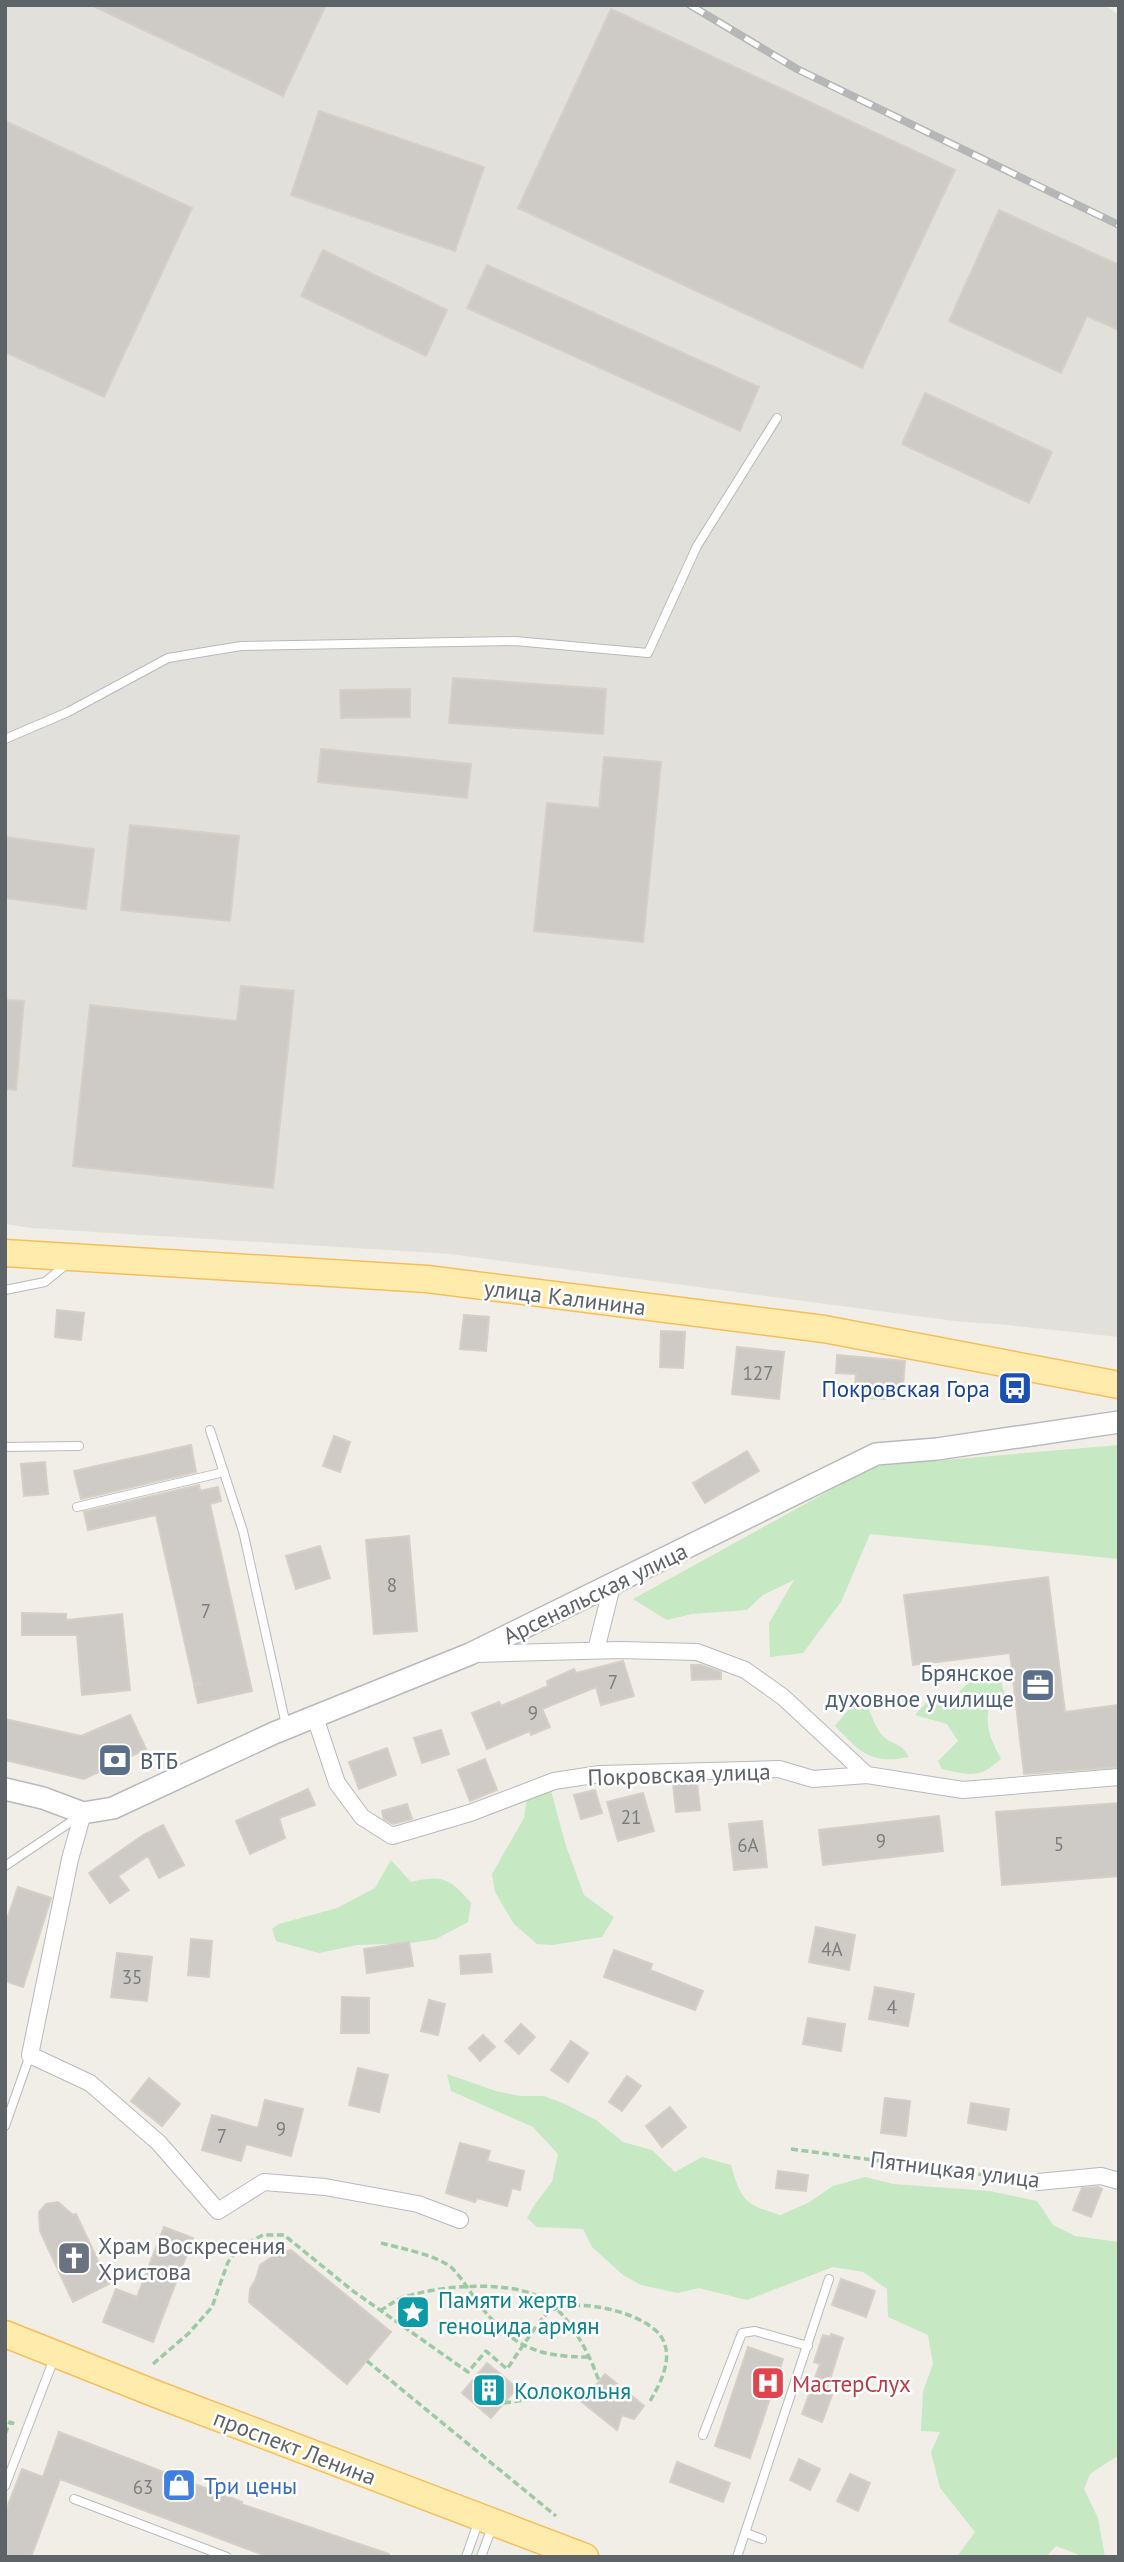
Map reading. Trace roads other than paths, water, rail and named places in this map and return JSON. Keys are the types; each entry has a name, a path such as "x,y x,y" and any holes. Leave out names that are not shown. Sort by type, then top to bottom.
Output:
{"main road":[{"name":"улица Калинина","path":"5,1253 427,1279 824,1329 1119,1385"},
{"name":"проспект Ленина","path":"5,2334 585,2557"}],"street":[{"name":"Арсенальская улица","path":"83,1813 113,1808 287,1728 470,1654 876,1454 937,1449 1119,1422"},
{"path":"596,1650 612,1586"},
{"path":"470,1654 596,1650 697,1652 745,1670 783,1697 867,1774"},
{"name":"Покровская улица","path":"315,1717 337,1783 362,1817 392,1836 470,1813 554,1782 600,1774 779,1769 813,1779 867,1774 962,1790 1119,1777"},
{"path":"5,1789 43,1798 83,1813 70,1859 30,2055 90,2083 159,2143 218,2211 264,2182 325,2187 418,2204 460,2220"},
{"name":"Пятницкая улица","path":"1038,2182 1101,2176 1119,2181"}],"lane":[{"path":"5,739 68,712 168,658 242,646 515,640 648,653 697,546 777,418"},
{"path":"5,1290 45,1282 74,1257"},
{"path":"211,1430 243,1531 287,1728"},
{"path":"5,1447 79,1446"},
{"path":"77,1507 224,1472"},
{"path":"5,1866 83,1813"},
{"path":"5,2126 30,2055"},
{"path":"737,2557 829,2279"},
{"path":"703,2435 741,2333 755,2330 808,2346"},
{"path":"5,2486 56,2353"},
{"path":"74,2499 227,2557"},
{"path":"466,2557 487,2519"},
{"path":"481,2557 487,2519"},
{"path":"746,2533 762,2539"}],"railway":[{"path":"690,5 797,69 1119,225"}],"place":[{"name":"Покровская Гора","path":"1015,1388"},
{"name":"Брянское духовное училище","path":"1038,1685"},
{"name":"ВТБ","path":"115,1760"},
{"name":"Храм Воскресения Христова","path":"74,2258"},
{"name":"Памяти жертв геноцида армян","path":"413,2312"},
{"name":"МастерСлух","path":"768,2383"},
{"name":"Колокольня","path":"489,2390"},
{"name":"Три цены","path":"179,2485"}]}
